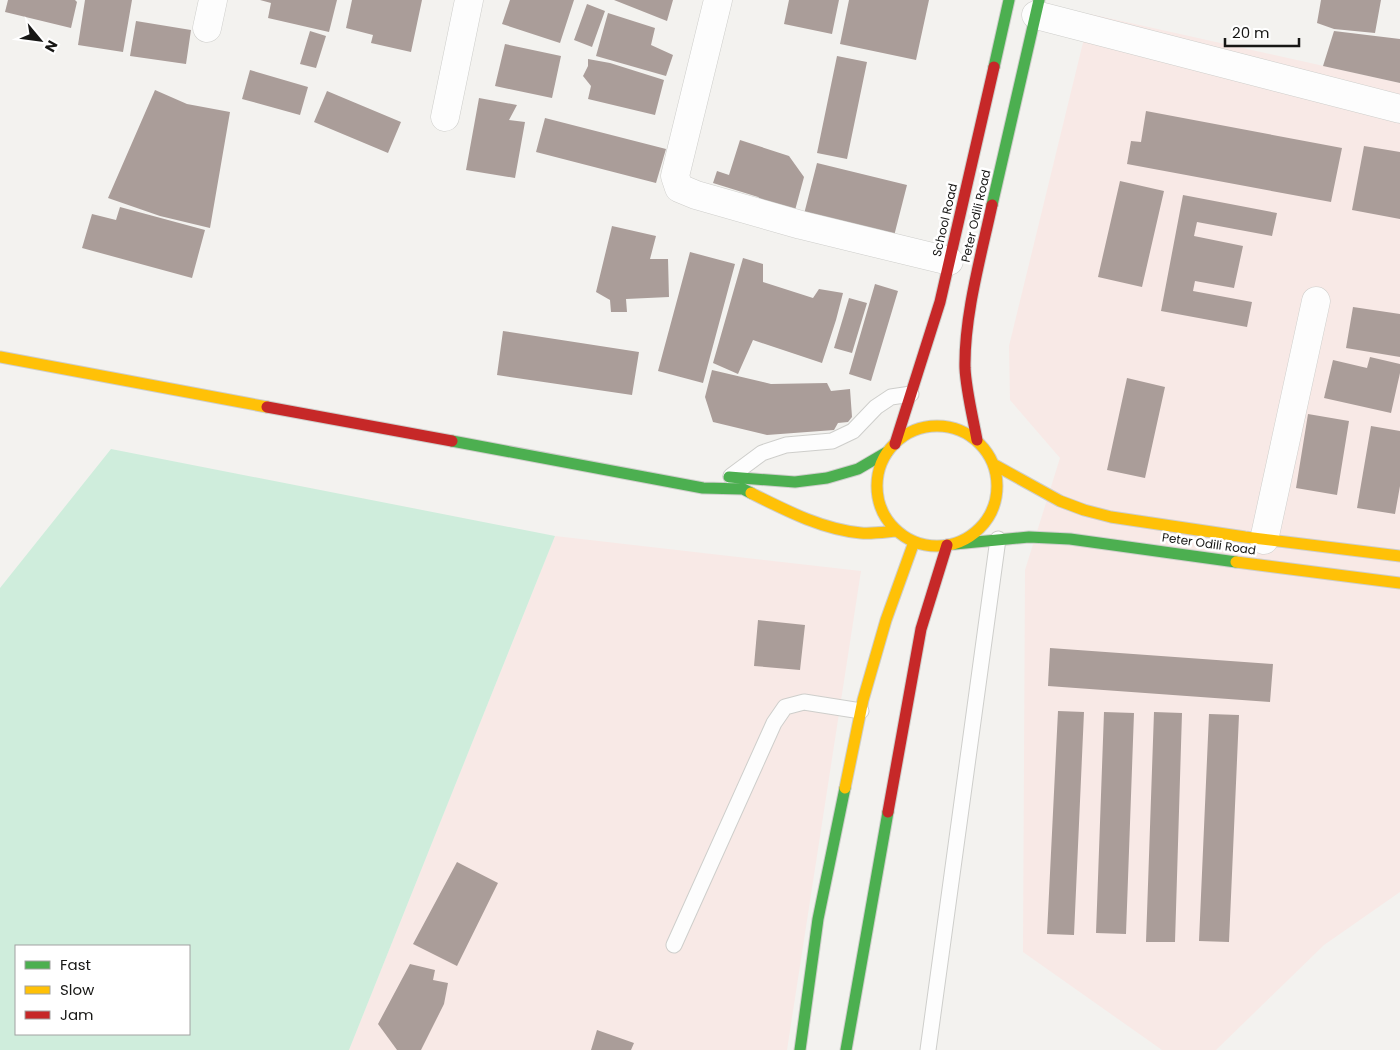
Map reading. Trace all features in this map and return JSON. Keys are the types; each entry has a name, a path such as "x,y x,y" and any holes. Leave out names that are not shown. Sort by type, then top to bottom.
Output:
{"main road":[{"name":"School Road","path":"895,444 940,302 1009,0"},
{"name":"Peter Odili Road","path":"977,440 965,369 967,335 974,288 988,223 1038,7"},
{"path":"0,357 703,488 742,489 799,516 829,526 861,533 896,531"},
{"path":"703,488 731,476 795,482 827,478 858,469 887,452 902,437 918,429 938,425 959,429 977,440 993,464 998,484 994,505 984,524 968,538 934,547 914,542 896,531 883,514 877,493 878,472 887,452"},
{"name":"Peter Odili Road","path":"993,464 1058,500 1086,511 1126,521 1400,556"},
{"name":"Peter Odili Road","path":"951,544 1028,537 1070,538 1336,576 1400,583"},
{"path":"800,1050 818,919 861,711 886,620 914,542"},
{"path":"846,1050 921,629 951,544"}],"street":[{"path":"207,28 213,0"},
{"path":"445,117 470,0"},
{"path":"718,0 675,176 679,188 696,195 801,225 949,261"},
{"path":"1038,7 1400,109"},
{"path":"1264,540 1316,301"}],"lane":[{"path":"731,476 762,453 786,445 832,441 839,438 853,431 876,407 892,398 911,394"},
{"path":"928,1050 998,539"},
{"path":"674,945 774,723 785,707 804,702 861,711"}],"shaded area":[{"path":"1090,14 1400,83 1400,892 1324,945 1216,1050 1162,1050 1023,952 1025,570 1060,458 1010,400 1009,346"},
{"path":"555,536 861,571 787,1050 349,1050"}],"green space":[{"path":"111,449 555,536 349,1050 0,1050 0,588"}],"building":[{"path":"8,0 75,0 77,2 71,28 5,12"},
{"path":"85,0 132,0 123,52 78,45"},
{"path":"260,0 337,0 329,32 268,18 271,3"},
{"path":"352,0 422,0 411,52 371,43 373,35 346,28"},
{"path":"510,0 574,0 560,43 502,24"},
{"path":"614,0 673,0 667,21"},
{"path":"789,0 839,0 832,34 784,24"},
{"path":"849,0 929,0 916,60 840,44"},
{"path":"1321,0 1381,0 1375,33 1334,29 1317,23"},
{"path":"587,4 605,11 592,47 574,40"},
{"path":"608,13 655,28 651,45 673,55 666,76 596,56"},
{"path":"136,21 191,30 186,64 130,56"},
{"path":"310,31 326,36 316,68 300,64"},
{"path":"1334,31 1400,39 1400,83 1323,66"},
{"path":"505,44 561,56 552,98 495,86"},
{"path":"837,56 867,62 847,159 817,153"},
{"path":"588,59 610,63 664,80 655,115 588,99 591,86 583,76 588,66"},
{"path":"250,70 308,87 300,115 242,99"},
{"path":"155,90 187,104 230,112 210,228 160,216 108,198"},
{"path":"327,91 401,122 388,153 314,122"},
{"path":"479,98 517,105 509,120 525,122 515,178 466,170"},
{"path":"1146,111 1342,148 1331,202 1127,164 1131,141 1141,142"},
{"path":"545,118 666,149 656,183 536,152"},
{"path":"740,140 789,156 804,177 794,214 773,209 758,197 713,183 717,171 729,175"},
{"path":"1364,146 1400,152 1400,219 1352,210"},
{"path":"817,163 907,185 893,240 803,218"},
{"path":"1120,181 1164,191 1142,287 1098,277"},
{"path":"1183,195 1277,213 1272,236 1197,222 1194,236 1243,246 1234,288 1195,281 1193,291 1252,302 1247,327 1161,311"},
{"path":"120,207 205,230 192,278 82,248 92,214 116,220"},
{"path":"612,226 656,236 650,259 668,259 669,297 626,299 627,312 611,312 610,300 596,292"},
{"path":"690,252 735,264 703,383 658,371"},
{"path":"743,258 763,264 763,282 813,298 819,289 843,293 822,363 753,340 738,374 713,363"},
{"path":"875,284 898,291 871,381 849,374"},
{"path":"849,298 867,303 852,353 834,348"},
{"path":"1353,307 1400,314 1400,357 1346,348"},
{"path":"503,331 639,352 632,395 497,375"},
{"path":"1370,357 1400,364 1400,373 1391,413 1324,398 1333,360 1367,368"},
{"path":"712,370 771,384 827,383 831,391 850,389 852,417 848,422 838,423 834,430 767,435 713,422 705,397"},
{"path":"1127,378 1165,387 1145,478 1107,470"},
{"path":"1308,414 1349,421 1337,495 1296,488"},
{"path":"1371,426 1400,431 1400,486 1395,514 1357,508"},
{"path":"758,620 805,625 800,670 754,666"},
{"path":"1050,648 1273,664 1270,702 1048,686"},
{"path":"1058,711 1084,712 1074,935 1047,934"},
{"path":"1104,712 1134,713 1126,934 1096,933"},
{"path":"1154,712 1182,713 1175,942 1146,942"},
{"path":"1209,714 1239,715 1229,942 1199,941"},
{"path":"457,862 498,883 457,966 413,944"},
{"path":"410,964 435,970 433,980 448,983 444,1004 421,1050 397,1050 378,1024"},
{"path":"597,1030 634,1043 631,1050 591,1050"}],"traffic: fast":[{"path":"994,67 1009,0"},
{"path":"992,205 1039,0"},
{"path":"452,441 703,488 743,489 751,493"},
{"path":"729,477 795,482 827,478 858,469 887,452"},
{"path":"955,544 1029,537 1070,539 1236,562"},
{"path":"800,1050 818,919 845,788"},
{"path":"846,1050 888,812"}],"traffic: slow":[{"path":"0,357 267,407"},
{"path":"937,426 949,427 960,431 970,436 979,444 987,453 992,463 996,474 997,486 996,498 992,509 987,519 979,528 970,536 960,541 949,545 937,546 925,545 914,541 904,536 895,528 887,519 882,509 878,498 877,486 878,474 882,463 887,453 895,444 904,436 914,431 925,427 937,426"},
{"path":"993,464 1060,501 1111,517 1245,537 1400,556"},
{"path":"751,493 804,518 846,531 865,533 896,531"},
{"path":"845,788 863,700 886,620 914,542"},
{"path":"1236,562 1400,583"}],"traffic: jam":[{"path":"895,444 940,302 994,67"},
{"path":"977,440 967,385 965,348 970,307 992,205"},
{"path":"267,407 452,441"},
{"path":"888,812 921,629 947,545"}]}
